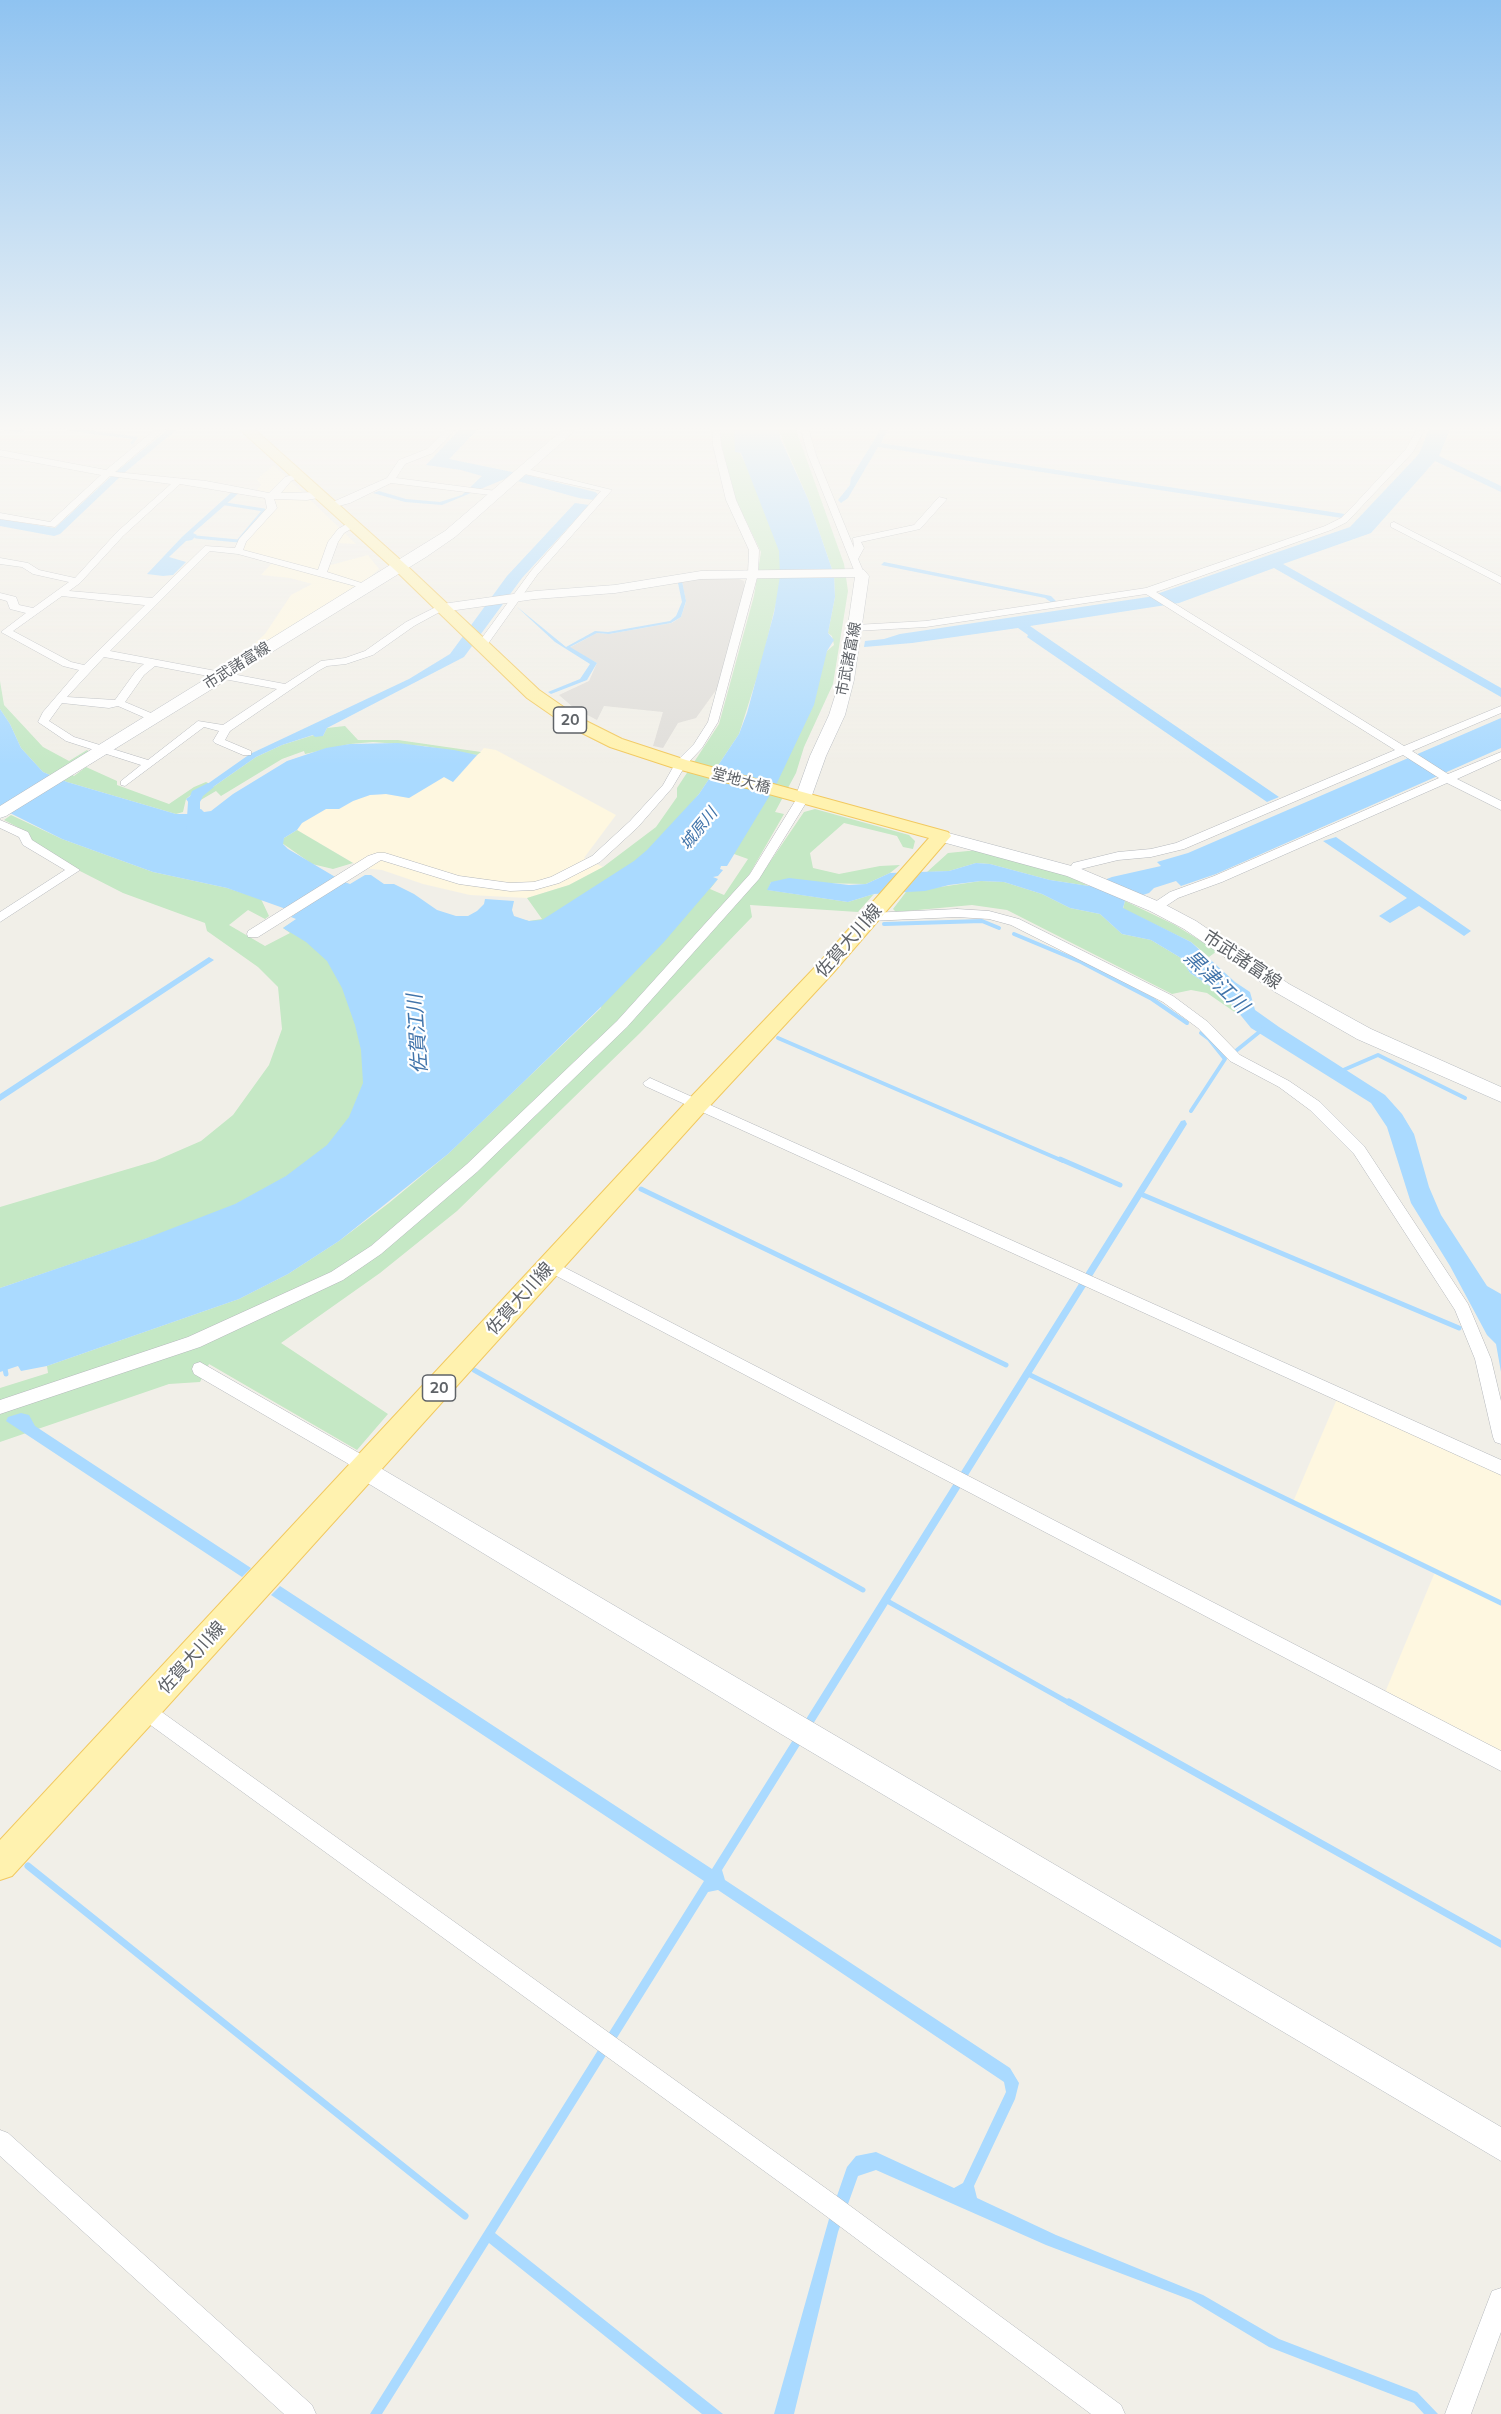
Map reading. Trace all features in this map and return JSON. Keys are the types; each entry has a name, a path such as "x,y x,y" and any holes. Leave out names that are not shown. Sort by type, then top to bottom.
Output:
{"main road":[{"name":"20","path":"369,540 533,694 572,721 616,743 680,764"},
{"name":"市武諸富線","path":"0,813 441,540"},
{"path":"441,608 515,598 615,589 700,575 856,569"},
{"name":"市武諸富線","path":"803,798 818,756 837,715 847,680 862,576 856,569"},
{"name":"堂地大橋","path":"680,764 803,798"},
{"name":"20","path":"803,798 941,836"},
{"name":"市武諸富線","path":"941,836 1078,874 1149,904 1190,925 1282,988 1364,1034 1501,1095"},
{"name":"佐賀大川線","path":"0,1864 145,1709 697,1105 826,968 941,836"},
{"path":"365,1469 803,1732 1501,2145"}],"street":[{"path":"86,669 67,664 26,640 6,632 36,612 91,568 115,540"},
{"path":"238,551 243,540"},
{"path":"322,573 335,540"},
{"path":"481,645 534,573 563,540"},
{"path":"253,934 372,859 381,856 431,873 510,887 534,886 555,880 586,865 610,848 668,786 680,764 698,746 713,722 753,574 754,550 749,540"},
{"path":"845,540 856,569"},
{"path":"856,569 859,548 858,540"},
{"path":"855,628 926,624 1150,592 1295,540"},
{"path":"1422,540 1501,581"},
{"path":"149,764 70,739 44,722 86,669 207,548 238,551 366,586"},
{"path":"0,561 25,565 36,572 72,580"},
{"path":"1150,592 1406,753 1501,806"},
{"path":"60,593 153,601"},
{"path":"0,596 12,599 14,607 36,612"},
{"path":"247,753 219,741 225,729 284,687 325,663 346,661 369,653 410,624 441,608"},
{"path":"102,653 284,687"},
{"path":"119,704 140,673 154,661"},
{"path":"60,700 119,704 154,718"},
{"path":"1078,874 1077,866 1118,856 1180,846 1406,753 1501,709"},
{"path":"125,783 202,723 225,729"},
{"path":"1149,904 1218,879 1501,754"},
{"path":"0,1407 194,1342 337,1276 376,1250 472,1168 622,1024 755,876 803,798"},
{"path":"0,824 24,835 27,842 74,870 0,918"},
{"path":"873,913 989,915 1015,922 1168,999 1203,1025 1235,1058 1284,1084 1315,1106 1359,1149 1462,1308 1483,1359 1501,1437"},
{"path":"650,1083 1501,1468"},
{"path":"550,1266 1501,1761"},
{"path":"200,1368 353,1458 365,1469"},
{"path":"145,1709 852,2220 1113,2414"},
{"path":"0,2140 303,2414"},
{"path":"1458,2414 1501,2300"}],"shaded area":[{"path":"248,540 351,540 356,544 336,543 327,566 368,555 379,569 354,591 264,646 255,643 265,634 291,595 312,584 290,578 261,575 272,563 237,553"},
{"path":"733,576 744,581 746,594 719,686 696,718 678,723 663,748 653,746 663,712 604,706 597,720 574,708 559,695 589,681 597,663 569,648 597,633 609,634 672,623 681,617 686,602 682,581 698,577"},
{"path":"484,748 496,750 616,815 584,858 603,867 569,885 527,898 470,895 423,884 382,870 362,868 297,830 302,823 326,809 339,809 370,795 386,794 409,798 444,777 453,782"},
{"path":"1337,1399 1501,1473 1501,1755 1384,1695 1435,1572 1293,1502"}],"green space":[{"path":"755,540 787,540 790,545 762,661 739,734 699,794 610,903 451,960 519,919 529,921 542,919 527,898 569,885 603,867 656,827 677,797 677,788 719,724 754,596 761,552"},
{"path":"822,540 835,540 844,564 848,591 833,684 804,747 796,773 775,812 784,814 749,875 759,878 804,812 815,809 909,835 915,841 913,849 903,847 897,836 844,823 810,853 813,868 839,874 880,866 900,865 890,873 866,884 771,882 768,890 848,902 874,894 858,912 750,905 752,917 640,1033 457,1211 380,1273 281,1343 388,1414 357,1450 209,1364 200,1382 169,1384 0,1442 0,1388 48,1373 47,1366 239,1299 288,1274 339,1241 448,1154 601,1008 602,997 718,879 710,889 724,895 748,859 734,854 726,856 827,651 834,645 832,636 828,633 835,597 834,575"},
{"path":"0,681 4,705 43,747 69,761 87,750 89,752 64,770 74,776 86,767 117,781 117,785 169,804 194,787 206,782 210,784 186,799 183,812 176,814 67,782 43,772 21,748 0,709"},
{"path":"345,726 358,740 398,740 481,752 477,755 424,746 373,742 350,744 305,754 304,751 282,759 221,796 216,791 199,801 203,794 256,757 282,745 314,735 323,736 327,728"},
{"path":"11,815 62,839 153,872 227,888 261,899 269,916 265,919 248,910 229,925 265,946 290,933 283,928 297,919 343,954 373,1089 329,1153 216,1215 0,1288 0,1207 155,1161 201,1141 233,1115 269,1065 282,1029 278,987 258,967 207,931 205,923 123,893 78,870 29,841 29,833 4,820"},
{"path":"297,830 353,863 333,869 312,864 282,843 284,838"},
{"path":"978,850 1061,873 1089,886 1050,880 990,864 976,863 949,871 927,872 948,853"},
{"path":"981,881 1004,882 1042,894 1070,908 1100,914 1122,934 1151,940 1181,958 1190,973 1225,996 1239,1015 1207,993 1191,990 1172,994 1007,910 972,905 896,912 893,909 906,892"},
{"path":"1125,901 1175,925 1217,951 1209,957 1191,942 1123,909"}],"water":[{"path":"179,540 192,540 186,541 169,557 186,562 173,575 147,574"},
{"path":"541,540 557,540 522,578 464,657 327,728 323,736 313,735 282,745 256,757 203,794 199,801 189,803 186,799 250,754 409,679 450,654 507,576"},
{"path":"775,540 822,540 834,575 835,597 828,633 834,640 827,651 814,705 776,785 727,866 721,866 720,869 723,870 718,876 713,877 718,879 664,942 601,1007 448,1154 339,1241 288,1274 239,1299 47,1366 21,1371 18,1366 0,1372 0,1288 147,1238 235,1204 286,1176 327,1145 349,1117 363,1083 361,1050 355,1025 342,988 327,961 306,942 283,928 296,919 291,917 342,881 350,884 365,875 371,875 384,884 394,884 414,894 437,910 456,916 468,916 477,911 484,904 485,899 514,901 512,910 514,916 529,921 542,920 634,861 647,850 699,794 739,734 747,713 774,613 780,576 779,551"},
{"path":"1313,540 1352,540 1283,564 1501,688 1501,697 1274,568 1179,603 1030,626 1279,797 1267,802 1027,637 1028,635 1018,628 912,643 864,647 865,641 900,634 1148,597"},
{"path":"884,562 1051,596 1057,602 1052,603 1045,598 881,565"},
{"path":"682,581 686,601 681,617 671,623 609,634 597,633 570,647 597,663 587,680 551,694 548,692 580,679 590,664 555,642 516,606 566,647 595,631 608,632 670,621 676,616 682,602 678,583"},
{"path":"0,709 21,748 43,772 67,782 176,814 189,814 190,811 201,809 204,812 211,811 233,794 287,761 326,748 350,744 398,743 477,755 453,782 444,777 409,798 386,794 370,795 339,809 326,809 302,823 297,830 284,838 283,844 337,878 286,909 227,888 153,872 62,839 0,808"},
{"name":"黒津江川","path":"1501,718 1501,748 1216,874 1181,886 1176,881 1154,888 1149,893 1125,901 1123,908 1191,942 1235,982 1250,992 1255,1010 1385,1095 1402,1114 1414,1134 1429,1187 1441,1215 1487,1286 1501,1294 1501,1372 1496,1344 1487,1335 1450,1266 1411,1203 1387,1127 1371,1103 1251,1028 1225,996 1190,973 1181,958 1151,940 1122,934 1100,914 1070,908 1042,894 1004,882 981,881 925,891 874,894 848,902 767,890 771,882 789,878 849,885 866,884 890,873 949,871 976,863 990,864 1050,880 1089,886 1112,877 1161,866 1157,862 1188,853"},
{"path":"1336,837 1471,931 1464,936 1419,906 1390,923 1379,916 1407,898 1323,841"},
{"path":"209,957 214,960 0,1101 0,1094"},
{"path":"1185,1120 1187,1124 722,1870 725,1880 1010,2068 1019,2083 1015,2099 974,2186 977,2198 1056,2235 1203,2295 1279,2339 1417,2392 1438,2414 1424,2414 1414,2403 1269,2347 1191,2300 1046,2245 876,2170 858,2176 838,2232 794,2414 774,2414 829,2219 847,2167 856,2156 876,2152 954,2188 963,2183 1006,2092 1004,2082 718,1890 708,1892 495,2233 723,2414 702,2414 489,2243 382,2414 370,2414 704,1881 271,1595 280,1586 712,1869 1181,1121"},
{"path":"21,1413 29,1415 35,1426 251,1568 242,1577 6,1421 8,1417"}],"waterway":[{"path":"224,540 239,540"},
{"path":"193,833 194,802 197,794 208,787"},
{"path":"884,924 982,921 999,928"},
{"path":"1014,934 1081,962 1152,999 1187,1023"},
{"path":"1237,1050 1263,1029"},
{"path":"1191,1111 1225,1059 1209,1039 1201,1033"},
{"path":"778,1038 1063,1161"},
{"path":"1341,1071 1378,1055 1465,1098"},
{"path":"1060,1159 1120,1185"},
{"path":"641,1189 1006,1365"},
{"path":"1143,1195 1459,1328"},
{"path":"0,1364 4,1364 6,1374"},
{"path":"474,1370 863,1590"},
{"path":"1030,1375 1501,1603"},
{"path":"889,1602 1071,1704"},
{"path":"1069,1702 1501,1944"},
{"path":"28,1866 465,2216"}],"water label":[{"name":"城原川","path":"699,829"},
{"name":"佐賀江川","path":"418,1034"}]}
